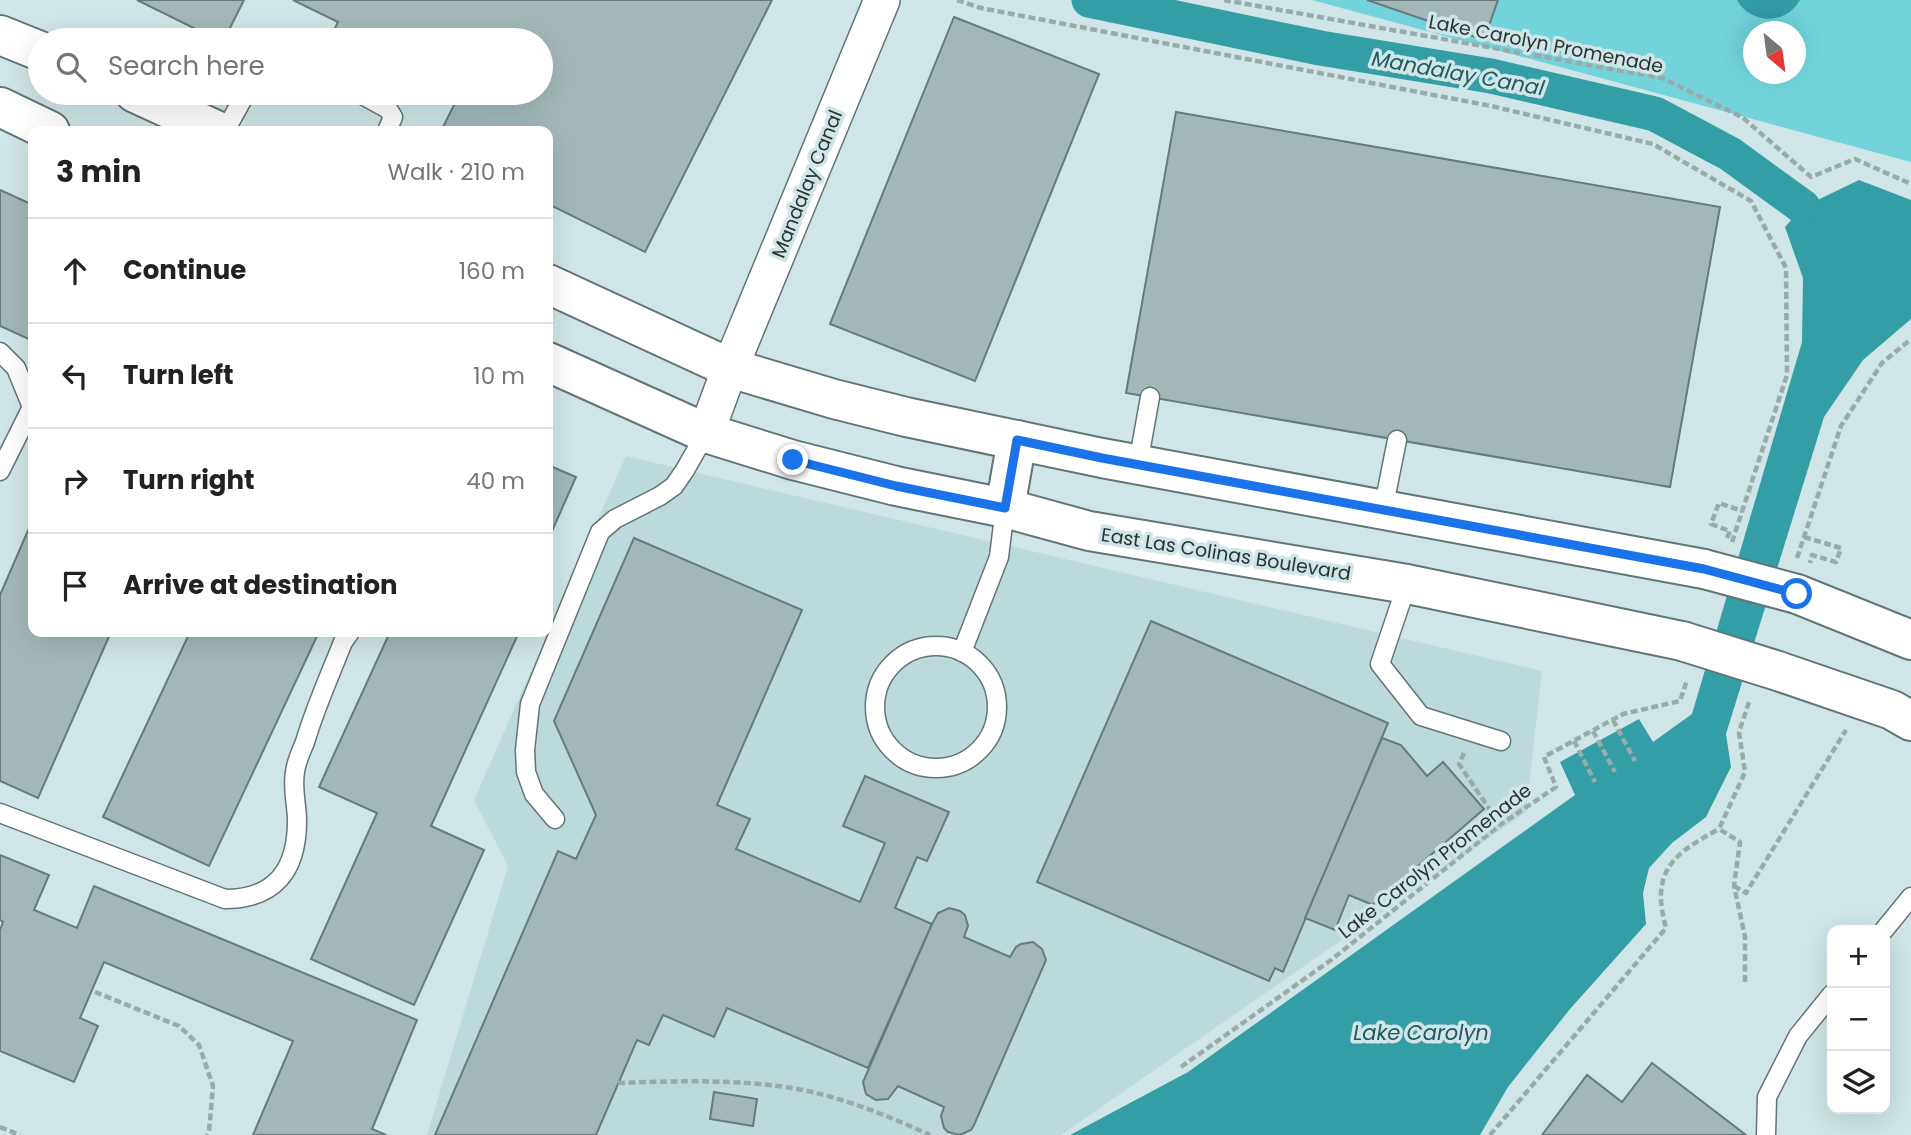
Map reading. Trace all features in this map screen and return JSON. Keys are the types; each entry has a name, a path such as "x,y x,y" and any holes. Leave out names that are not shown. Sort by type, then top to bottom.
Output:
{"main road":[{"path":"0,35 28,46"},
{"path":"161,105 207,126"},
{"path":"0,107 40,126"},
{"path":"553,286 730,368 834,399 1017,440 1383,510 1720,554 1803,582 1911,640"},
{"name":"East Las Colinas Boulevard","path":"553,364 706,433 793,460 896,486 1005,508 1089,531 1407,584 1685,658 1778,671 1892,710 1911,721"},
{"path":"1005,508 1017,440"}],"street":[{"name":"Mandalay Canal","path":"706,433 730,368 882,0"}],"lane":[{"path":"228,126 239,105"},
{"path":"381,105 388,109 393,117 389,126"},
{"path":"0,352 16,368 28,396"},
{"path":"1138,464 1150,397"},
{"path":"0,471 28,417"},
{"path":"555,819 534,794 526,772 525,750 530,704 600,532 615,519 674,486 706,433"},
{"path":"1383,510 1397,440"},
{"path":"962,652 999,557 1005,508"},
{"path":"1407,584 1380,664 1421,716 1501,741"},
{"path":"0,813 225,899 243,899 260,893 276,884 290,862 298,822 295,773 315,711 346,637"},
{"path":"943,647 962,652 979,663 990,679 997,698 996,718 989,736 977,752 961,763 942,768 921,766 903,759 887,745 878,727 875,707 878,687 888,669 904,656 922,648 943,647"},
{"path":"1888,925 1911,897"},
{"path":"1766,1135 1767,1097 1797,1037 1827,1000"}],"path":[{"path":"957,0 981,8 1492,106 1653,144 1751,201 1786,268 1787,375 1742,511 1720,554"},
{"name":"Lake Carolyn Promenade","path":"1224,0 1662,78 1742,117 1811,177 1855,159 1911,184"},
{"path":"1720,554 1730,531 1712,524 1719,503 1742,511"},
{"path":"1803,582 1812,555 1836,562 1840,548 1804,537"},
{"name":"Lake Carolyn Promenade","path":"1181,1067 1331,960 1500,825 1556,787 1544,757 1623,714 1680,701 1685,658"},
{"path":"1613,720 1635,761"},
{"path":"1734,886 1746,893 1850,724"},
{"path":"1593,731 1615,772"},
{"path":"1474,732 1459,764 1500,825"},
{"path":"1574,741 1595,782"},
{"path":"1490,1135 1666,928 1661,913 1660,886 1673,859 1691,844 1719,829"},
{"path":"95,992 179,1026 199,1045 213,1086 207,1135"},
{"path":"618,1083 706,1080 792,1088 845,1101 930,1135"},
{"path":"0,1127 20,1135"}],"shaded area":[{"path":"1312,0 1911,0 1911,162"},
{"path":"626,456 1542,671 1526,812 1061,1135 427,1135 508,866 474,800 546,637 553,637 553,621"}],"water":[{"path":"1737,0 1800,0 1786,14 1768,19 1751,14"},
{"name":"Lake Carolyn","path":"1859,180 1911,200 1911,319 1863,360 1824,417 1726,734 1731,767 1706,817 1672,843 1649,868 1643,893 1646,924 1570,1009 1508,1087 1480,1135 1070,1135 1188,1072 1575,795 1560,762 1639,719 1653,742 1692,714 1802,342 1803,278 1785,227 1803,207"}],"building":[{"path":"137,0 244,0 230,28 194,28"},
{"path":"293,0 772,0 645,252 553,206 553,126 444,126 454,105 553,105 553,28 335,28 338,22"},
{"path":"1367,0 1498,0 1484,40"},
{"path":"954,17 1099,74 975,381 830,324"},
{"path":"1176,112 1720,207 1670,487 1126,393"},
{"path":"0,190 28,203 28,339 0,326"},
{"path":"553,467 576,477 553,529"},
{"path":"28,531 28,637 109,637 38,798 0,781 0,595"},
{"path":"634,538 802,610 717,805 750,819 736,849 860,902 885,843 843,826 865,776 949,812 927,861 917,857 895,908 932,924 868,1068 727,1008 714,1037 663,1015 649,1045 637,1040 596,1135 435,1135 558,851 576,859 596,815 554,721"},
{"path":"1151,621 1388,723 1283,972 1275,968 1269,981 1037,882"},
{"path":"188,637 317,637 209,866 103,817"},
{"path":"388,637 517,637 431,826 484,850 414,1005 311,959 377,813 319,787"},
{"path":"1382,738 1401,745 1427,776 1443,762 1484,809 1373,905 1349,895 1335,930 1305,918"},
{"path":"0,855 49,875 34,910 77,928 94,886 417,1020 372,1129 386,1135 253,1135 293,1041 104,962 80,1018 98,1026 74,1082 0,1051 0,930 3,922 0,920"},
{"path":"949,908 965,915 968,926 964,937 1010,957 1016,947 1033,942 1042,949 1046,960 974,1125 971,1130 960,1135 944,1128 941,1116 944,1107 898,1086 888,1099 876,1100 866,1094 863,1082 932,924 938,913"},
{"path":"1652,1063 1746,1135 1542,1135 1587,1075 1622,1102"},
{"path":"714,1092 757,1099 753,1126 710,1119"}],"waterway":[{"name":"Mandalay Canal","path":"1089,0 1320,48 1491,76 1655,114 1730,154 1803,207"}],"route":[{"path":"793,460 896,486 1005,508 1017,440 1704,569 1797,594"}]}
